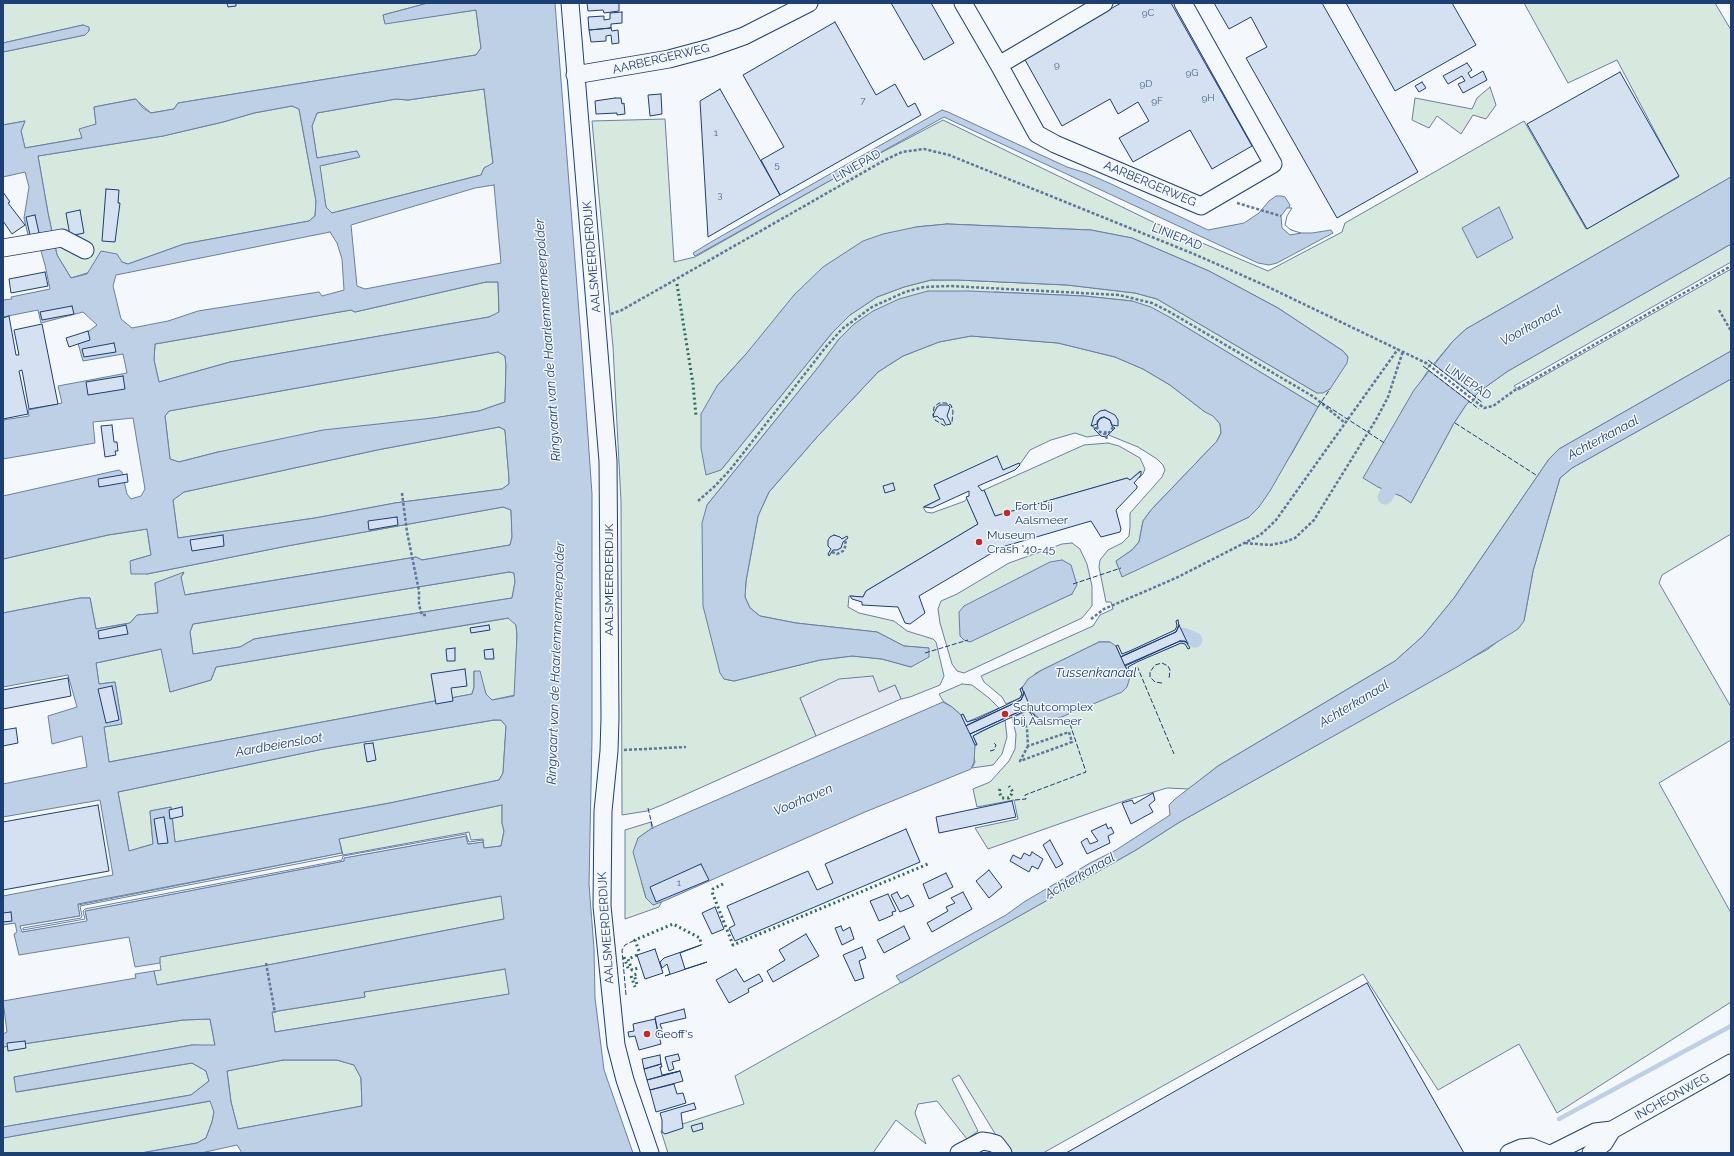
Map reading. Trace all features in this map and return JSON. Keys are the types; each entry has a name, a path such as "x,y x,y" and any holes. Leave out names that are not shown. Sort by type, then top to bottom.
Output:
{"street":[{"name":"AALSMEERDERDIJK","path":"570,3 608,461 609,751 603,810 602,906 616,1045 625,1080 650,1153"},
{"name":"AARBERGERWEG","path":"575,76 662,61 704,50 744,36 809,3"},
{"name":"AARBERGERWEG","path":"963,3 1037,134 1055,144 1201,206 1273,164 1183,3"},
{"path":"999,65 1104,3"},
{"path":"3,248 62,238 85,250"},
{"name":"INCHEONWEG","path":"1553,1153 1596,1132 1612,1130 1731,1063"},
{"name":"INCHEONWEG","path":"1591,1153 1604,1143 1612,1130"},
{"path":"959,1153 982,1141 996,1144 1003,1153"},
{"path":"1509,1153 1521,1148 1531,1147 1546,1153"}],"path":[{"name":"LINIEPAD","path":"597,316 613,314 622,310 885,160 902,152 924,149 949,155 1194,254 1262,284 1426,363 1484,408 1493,406 1515,390 1731,266"},
{"path":"1233,202 1281,216"},
{"path":"698,501 730,470 825,348 842,329 872,307 905,292 924,286 1119,295 1152,303 1314,398 1344,424"},
{"path":"1719,310 1731,331"},
{"path":"1091,619 1104,609 1176,578 1260,535 1276,520 1398,349"},
{"path":"1245,543 1270,545 1285,542 1295,538 1314,520 1374,423 1388,397 1403,351"},
{"path":"1096,427 1100,432 1106,433 1111,431 1113,428"},
{"path":"1106,433 1107,440"},
{"path":"402,493 407,532 419,590 419,604 422,615 426,615"},
{"path":"832,552 838,554 843,551 846,545 845,540"},
{"path":"1023,715 1027,730 1028,746 1020,761 1072,742 1069,732 1028,746"},
{"path":"609,751 686,747"},
{"path":"266,963 275,1013"}],"shaded area":[{"path":"3,3 428,3 383,15 385,23 476,10 481,48 476,55 178,103 174,109 151,113 135,99 94,107 96,124 82,138 25,148 21,131 25,121 3,125 3,52 85,35 89,31 89,28 83,25 3,43"},
{"path":"1524,3 1715,3 1731,30 1731,177 1466,329 1453,341 1427,372 1401,413 1378,487 1401,496 1411,502 1454,423 1466,405 1480,391 1508,371 1731,244 1731,262 1514,386 1519,390 1731,269 1731,351 1559,449 1549,459 1454,598 1423,636 1395,661 1218,766 1189,789 1167,788 1127,800 988,849 975,828 1018,819 1014,800 977,807 973,789 990,782 1009,761 1015,749 1016,734 1012,718 1027,711 1040,719 1110,642 1099,642 1036,673 1020,689 1022,694 1020,698 1006,704 1002,697 984,682 981,676 1093,626 1100,615 1113,609 1111,602 1106,602 1099,567 1100,560 1108,550 1122,543 1129,536 1130,513 1162,477 1165,470 1163,465 1157,459 1138,447 1111,436 1092,426 1100,435 1087,437 1075,433 1051,440 1030,450 1020,464 1003,470 966,471 934,485 940,499 923,507 926,512 932,513 965,501 967,498 978,524 866,591 863,597 849,596 848,607 859,613 894,621 907,631 933,639 936,642 944,676 940,685 901,699 895,685 879,692 800,698 816,736 662,805 647,811 622,815 621,502 613,347 592,121 665,119 674,262 695,257 854,167 943,120 1153,222 1268,271 1342,232 1345,223 1524,121 1586,229 1679,177 1617,60 1568,83","holes":["947,224 1091,230 1132,238 1209,271 1278,308 1343,351 1348,357 1317,393 1157,299 1135,293 1067,285 931,280 904,287 877,297 850,315 832,333 721,470 717,386 746,354 916,227","995,292 1084,296 1132,301 1171,318 1318,407 1292,453 1249,517 1122,576 1116,561 1132,550 1139,542 1143,521 1151,510 1217,441 1221,433 1220,424 1213,415 1205,412 1170,385 1143,369 1115,357 1058,343 971,336 939,342 903,356 878,372 817,437 769,492 758,516 746,581 745,597 750,608 760,616 796,623 877,632 904,646 929,648 911,667 882,659 852,656 820,660 734,681 724,679 707,505 820,365 839,339"]},
{"path":"1490,87 1496,105 1486,119 1473,115 1461,134 1437,116 1429,128 1412,120 1415,98 1472,109 1477,98"},
{"path":"484,89 493,164 484,168 481,175 332,213 326,207 319,166 359,157 357,151 317,158 312,126 317,113 396,99 408,100"},
{"path":"292,106 299,109 316,201 315,216 309,221 184,244 128,264 122,262 71,278 57,255 38,156 163,136 254,113"},
{"path":"486,282 498,282 499,313 489,317 230,362 159,382 154,360 155,344 351,310 355,312"},
{"path":"498,352 505,356 505,402 479,411 218,452 179,462 170,459 165,416 169,411"},
{"path":"1731,379 1731,534 1662,575 1659,583 1731,707 1731,740 1659,783 1731,913 1731,1002 1557,1113 1519,1044 1438,1090 1363,974 1043,1153 1007,1153 959,1075 952,1079 978,1131 967,1139 937,1101 918,1104 915,1113 926,1144 896,1120 873,1153 668,1153 661,1131 744,1104 735,1076 1136,850 1178,823 1488,649 1524,621 1533,571 1560,478 1572,468"},
{"path":"499,427 505,430 509,478 509,484 502,489 395,503 315,518 178,538 173,500 184,492 377,450"},
{"path":"1108,443 1119,446 1140,458 1145,469 1139,478 1140,471 1130,480 1127,478 995,516 984,490 1084,445"},
{"path":"503,507 511,510 512,537 510,545 422,560 416,557 184,595 181,577 184,573 155,583 158,613 137,615 130,623 96,629 90,598 80,598 3,613 3,559 108,535 147,529 151,555 130,561 147,574 287,546"},
{"path":"1072,543 1080,549 1087,564 1092,586 1092,606 1082,618 964,673 957,671 952,664 940,623 938,609 941,601 957,594 1009,563 1062,544","holes":["1072,594 1036,610 964,606"]},
{"path":"509,572 514,573 515,582 512,598 254,639 240,647 193,654 190,632 193,624"},
{"path":"509,618 516,625 517,635 515,695 492,700 486,694 483,685 474,671 474,687 472,694 109,762 104,727 122,724 115,682 99,684 96,663 162,649 170,692 211,680 216,667"},
{"path":"873,676 879,692 895,685 901,699 816,736 800,698 839,679"},
{"path":"962,684 972,685 999,708 967,722 963,714 961,715 943,701 939,694"},
{"path":"501,720 506,726 503,773 499,780 390,803 175,842 171,807 150,811 153,844 129,851 118,792 323,749"},
{"path":"1005,720 1007,737 1002,754 993,765 972,768 975,762 973,755 975,745 977,744 973,736"},
{"path":"502,805 502,823 504,831 501,846 484,848 483,839 471,840 469,832 343,855 339,839"},
{"path":"651,822 652,828 638,838 642,884 646,898 653,905 662,901 659,907 625,919 625,830"},
{"path":"502,896 504,919 268,965 156,985 154,971 161,970 159,957"},
{"path":"506,969 510,994 275,1032 272,1012 365,997 364,992"},
{"path":"210,1019 215,1046 192,1045 14,1077 17,1092 192,1063 206,1071 209,1081 191,1095 3,1127 3,1047 183,1020"},
{"path":"283,1060 337,1060 354,1065 361,1078 362,1106 238,1129 231,1102 227,1071"},
{"path":"211,1101 214,1112 212,1122 206,1138 197,1143 141,1153 3,1153 3,1138"}],"water":[{"path":"428,3 555,3 592,494 592,738 589,884 594,949 595,998 604,1070 633,1153 242,1153 237,1145 201,1153 141,1153 197,1143 206,1138 214,1112 210,1101 3,1138 3,1127 191,1095 209,1081 206,1071 192,1063 16,1092 14,1077 192,1045 215,1045 210,1019 183,1020 3,1047 3,1034 7,1032 3,1001 136,978 135,974 154,971 157,985 504,919 501,896 160,957 160,963 135,967 129,937 19,955 14,934 17,932 15,923 3,925 3,896 113,875 100,800 3,817 3,784 87,767 82,736 52,744 48,716 77,707 68,675 3,687 3,613 80,598 90,598 96,629 130,623 137,615 158,613 155,583 184,572 181,577 185,595 416,557 422,560 510,545 512,537 511,510 503,507 287,546 147,574 131,574 130,561 151,555 147,529 108,535 3,559 3,496 119,470 122,472 127,494 131,499 141,496 145,489 133,418 93,422 95,443 3,459 3,420 29,416 28,410 62,403 58,386 127,373 123,354 83,361 77,340 97,325 83,312 41,323 38,310 3,317 3,300 50,289 37,237 29,239 24,218 29,187 25,172 3,177 3,125 25,121 21,131 25,148 82,138 79,129 96,124 94,107 136,99 143,108 151,113 174,109 178,103 476,55 481,48 476,10 385,24 383,15","holes":["484,89 493,163 484,168 481,175 332,213 326,207 320,166 360,157 357,151 317,158 312,126 317,113 396,99 408,100","292,106 299,109 316,201 315,216 309,221 184,244 128,264 122,262 117,254 101,251 87,274 71,278 57,255 38,156 163,136 254,113","494,185 501,263 365,289 357,286 351,225 475,188","330,232 337,243 342,259 344,290 322,296 319,292 198,311 168,321 132,328 121,319 113,286 116,275","486,282 498,282 499,312 489,317 230,362 159,382 154,360 155,344 351,310 355,312","498,352 505,356 505,402 479,411 433,418 323,430 218,452 179,462 170,459 165,416 169,411","499,427 505,430 509,484 502,489 395,503 315,518 178,538 173,500 184,492 377,450","509,572 514,573 515,582 512,598 254,639 240,647 193,654 190,632 193,624","508,618 516,625 517,635 514,696 492,700 486,694 480,671 474,671 474,687 472,694 109,762 104,727 122,724 115,682 99,684 96,663 161,649 170,692 211,680 216,667","494,720 501,720 506,726 503,773 499,780 390,803 175,842 171,807 150,811 153,844 129,851 118,792 323,749","502,805 502,823 504,831 501,846 484,848 483,842 468,844 466,836 343,858 344,861 85,911 87,920 22,932 21,926 80,916 78,904 342,853 339,839","505,969 509,994 275,1032 272,1012 365,997 364,992","283,1060 337,1060 354,1065 361,1078 362,1106 238,1129 231,1102 227,1071"]},
{"path":"83,25 89,27 89,31 85,35 3,52 3,43"},
{"path":"942,110 1067,167 1109,183 1208,230 1244,223 1259,213 1269,201 1276,196 1282,196 1285,197 1290,205 1283,226 1298,233 1312,233 1331,230 1333,233 1277,263 1269,265 1258,263 944,117 695,256 694,255 693,253 711,242"},
{"path":"1731,177 1731,244 1508,371 1480,391 1466,405 1454,423 1411,503 1401,496 1378,487 1363,478 1414,390 1453,341 1466,329"},
{"path":"1499,207 1513,238 1477,258 1462,228"},
{"path":"947,224 1091,230 1132,238 1209,271 1278,308 1343,351 1348,357 1347,363 1330,389 1323,393 1317,393 1157,299 1135,293 1067,285 931,280 904,287 877,297 850,315 832,333 721,470 706,475 701,448 701,414 717,386 746,354 794,295 823,267 863,241 883,234 916,227"},
{"path":"928,291 969,291 1084,296 1132,301 1151,307 1171,318 1318,407 1270,491 1259,507 1249,517 1122,577 1116,561 1132,550 1139,542 1143,521 1151,510 1217,441 1221,433 1220,424 1213,416 1205,412 1170,385 1143,369 1115,357 1058,343 971,336 939,342 903,356 878,372 817,437 769,492 758,516 746,581 745,597 750,608 760,616 796,623 877,632 904,646 929,648 929,657 911,667 882,659 852,656 820,660 734,681 724,679 720,673 703,606 702,523 707,505 820,365 839,339 854,324 873,311 899,299"},
{"name":"Achterkanaal","path":"1731,351 1731,379 1572,468 1560,478 1533,571 1524,621 1518,629 1457,667 1178,823 1136,850 901,983 896,976 1006,915 1024,902 1090,863 1116,850 1170,815 1169,805 1218,766 1395,661 1423,636 1454,598 1549,459 1559,449"},
{"path":"1062,560 1071,565 1077,585 1072,594 970,642 964,640 960,636 959,612 964,606 1050,562"},
{"name":"Tussenkanaal","path":"1099,642 1110,642 1116,646 1130,677 1127,687 1122,692 1054,720 1047,721 1040,719 1028,709 1022,711 1024,694 1022,688 1028,679 1042,670"},
{"name":"Voorhaven","path":"943,702 952,707 961,715 971,734 975,745 974,762 971,769 865,812 664,901 653,905 646,898 633,852 638,838 652,828"}],"pier":[{"path":"1287,208 1292,208 1287,216 1285,225 1291,230 1301,233 1290,235 1282,228 1281,216"},
{"path":"1432,363 1476,397 1471,403 1427,369"},
{"path":"466,834 469,842 483,840 483,842 468,844 466,836 344,858 344,861 85,911 87,921 22,932 20,926 80,916 78,905 342,853 343,855 80,906 81,918 23,928 23,930 85,919 83,911 85,909 342,860 343,856"}],"building":[{"path":"227,3 236,3 236,6 228,7"},
{"path":"587,3 619,3 619,11 604,13 603,10 588,11"},
{"path":"891,3 931,3 954,43 924,60"},
{"path":"1121,3 1171,3 1252,146 1212,169 1190,130 1133,162 1119,138 1149,121 1138,102 1118,114 1110,99 1062,126 1024,58"},
{"path":"1214,3 1322,3 1418,172 1337,218 1246,58 1267,47 1251,17 1229,29"},
{"path":"1346,3 1452,3 1476,45 1395,91"},
{"path":"622,12 622,23 611,24 611,28 589,30 588,17 604,16 604,20 610,19 610,13"},
{"path":"835,22 876,95 895,84 908,107 915,103 921,115 780,195 761,160 784,147 743,75"},
{"path":"611,28 612,31 618,30 619,43 612,44 611,35 606,36 606,41 591,42 589,30"},
{"path":"1467,63 1472,70 1468,73 1471,78 1483,71 1487,80 1463,93 1458,84 1465,81 1462,76 1448,84 1443,76"},
{"path":"1620,72 1679,176 1587,229 1527,124"},
{"path":"1422,82 1426,88 1419,92 1415,86"},
{"path":"720,89 780,195 708,237 700,101"},
{"path":"661,94 662,114 650,116 648,95"},
{"path":"621,98 622,104 624,103 625,114 596,114 595,101"},
{"path":"106,189 119,190 118,203 120,203 115,242 102,241"},
{"path":"3,192 10,202 8,203 25,225 12,234 3,221"},
{"path":"80,210 84,233 70,236 66,213"},
{"path":"35,215 39,233 30,235 26,217"},
{"path":"45,272 48,286 11,293 9,279"},
{"path":"72,306 74,314 42,320 40,312"},
{"path":"9,316 16,355 19,355 14,330 42,324 58,404 29,409 22,370 19,371 28,414 3,419 3,318"},
{"path":"88,331 90,340 69,347 66,338"},
{"path":"114,343 116,352 84,357 82,349"},
{"path":"123,376 125,389 88,395 86,382"},
{"path":"940,405 948,405 950,407 947,416 951,424 946,425 943,419 933,415 937,407"},
{"path":"1105,410 1115,415 1118,420 1118,426 1112,425 1110,420 1104,417 1100,418 1097,424 1091,426 1094,416 1100,411"},
{"path":"1104,417 1110,420 1112,426 1115,428 1106,437 1101,436 1094,429 1098,428 1098,420"},
{"path":"112,425 114,442 117,442 118,451 115,451 116,455 105,457 101,426"},
{"path":"997,456 1003,470 1019,463 1020,465 1015,470 978,486 982,491 984,490 995,516 1127,478 1130,480 1141,471 1141,475 1134,483 1137,488 1116,510 1121,529 1120,532 1101,537 1091,521 1002,547 919,596 925,613 910,624 905,623 898,607 862,605 862,602 852,599 850,596 863,597 866,591 978,524 966,497 969,496 969,491 932,508 924,507 940,499 934,485"},
{"path":"127,474 128,482 99,487 98,479"},
{"path":"893,483 895,490 885,493 883,486"},
{"path":"397,517 398,525 369,530 368,521"},
{"path":"223,535 224,546 192,551 190,540"},
{"path":"834,535 842,539 847,536 848,538 843,542 841,548 833,550 829,556 828,554 831,549 828,546 828,540"},
{"path":"1178,620 1179,626 1176,632 1121,657 1116,646 1118,645 1122,654 1132,650 1175,630 1177,626 1176,621"},
{"path":"126,625 128,634 99,639 98,631"},
{"path":"489,625 490,630 471,633 470,628"},
{"path":"1179,625 1188,644 1185,641 1180,641 1125,666 1121,657 1122,656 1176,632"},
{"path":"1180,641 1186,642 1190,648 1188,649 1185,644 1181,643 1137,662 1128,667 1132,676 1130,677 1125,665"},
{"path":"455,648 455,661 447,661 446,649"},
{"path":"493,649 494,659 485,659 484,650"},
{"path":"465,669 467,686 451,688 453,701 436,704 431,674"},
{"path":"68,678 71,696 3,709 3,690"},
{"path":"112,686 119,720 106,723 98,689"},
{"name":"Schutcomplex bij Aalsmeer","path":"1022,688 1024,694 1021,700 966,726 961,715 963,714 967,722 977,719 1020,698 1022,694 1020,689"},
{"name":"Schutcomplex bij Aalsmeer","path":"1024,692 1032,712 1029,709 1025,709 970,734 966,726 967,725 1021,700"},
{"name":"Schutcomplex bij Aalsmeer","path":"1025,709 1030,710 1035,716 1033,717 1030,712 1025,711 982,731 973,736 977,745 975,745 970,734"},
{"path":"16,728 18,743 3,746 3,730"},
{"path":"373,743 376,760 367,762 364,744"},
{"path":"1153,793 1155,800 1149,805 1153,812 1131,824 1122,803 1132,800 1134,804"},
{"path":"1012,801 1016,817 939,833 936,817"},
{"path":"98,805 109,871 3,890 3,822"},
{"path":"182,807 183,816 170,819 169,810"},
{"path":"164,817 168,843 158,844 154,819"},
{"path":"1106,824 1108,829 1111,827 1114,833 1108,836 1110,843 1087,854 1081,842 1087,838 1090,844 1098,841 1091,831"},
{"path":"906,829 920,862 735,941 729,928 735,925 727,906 808,871 817,890 833,883 825,864"},
{"path":"1050,840 1063,864 1056,868 1043,845"},
{"path":"1032,852 1043,859 1038,869 1032,866 1029,872 1010,861 1013,855 1021,859 1024,853 1030,856"},
{"path":"701,864 709,880 656,902 650,887"},
{"path":"989,870 1002,887 989,898 976,881"},
{"path":"946,873 953,887 929,899 923,884"},
{"path":"897,892 901,899 908,895 914,906 900,912 891,895"},
{"path":"963,892 972,909 932,932 927,923 948,911 946,907 955,903 951,898"},
{"path":"888,894 896,911 892,912 893,915 879,921 870,901"},
{"path":"715,907 724,929 712,934 702,913"},
{"path":"11,912 12,921 3,922 3,913"},
{"path":"841,926 843,931 850,927 854,939 842,945 835,928"},
{"path":"904,926 910,939 884,953 877,940"},
{"path":"806,934 819,956 773,982 767,971 785,960 779,950"},
{"path":"701,945 680,953 685,969 707,962 665,976 670,974 667,964 662,968 660,962 664,958"},
{"path":"862,947 866,958 859,961 864,978 855,981 843,955"},
{"path":"655,949 663,973 645,979 637,955"},
{"path":"736,969 744,982 759,974 763,981 748,989 749,992 729,1003 716,980"},
{"path":"1367,983 1464,1153 1066,1153 1193,1081"},
{"path":"684,1009 686,1018 660,1024 663,1032 658,1034 655,1017"},
{"path":"655,1019 661,1044 639,1050 635,1036 629,1037 628,1032 634,1031 633,1024"},
{"path":"25,1041 26,1048 8,1051 7,1043"},
{"path":"678,1054 680,1060 672,1062 674,1069 669,1071 665,1057"},
{"path":"660,1055 661,1064 644,1069 642,1059"},
{"path":"661,1064 662,1067 660,1067 662,1075 680,1071 647,1080 644,1069"},
{"path":"680,1071 683,1081 650,1090 647,1080"},
{"path":"674,1084 677,1094 683,1093 686,1103 656,1112 650,1090"},
{"path":"694,1103 696,1109 681,1113 683,1128 665,1134 662,1132 662,1120 660,1113"},
{"path":"702,1123 703,1129 693,1132 691,1126"}],"waterway":[{"name":"Voorkanaal","path":"1385,497 1399,474"},
{"name":"Voorkanaal","path":"1165,643 1183,635 1195,640"},
{"path":"1559,1119 1731,1026"}],"hedge":[{"path":"677,284 693,384 696,416"},
{"path":"1000,789 999,792 1002,798 1009,798 1013,792 1009,786"},
{"path":"723,884 713,889 712,892 733,945 928,864"},
{"path":"639,951 635,940 673,924 700,938 701,945"},
{"path":"637,955 628,959 632,970 638,968"},
{"path":"624,957 629,971"},
{"path":"637,984 634,975 639,973"},
{"path":"631,976 635,987"}],"fence":[{"path":"1428,360 1483,403"},
{"path":"1423,366 1479,409"},
{"path":"1318,407 1330,389"},
{"path":"1321,402 1386,444"},
{"path":"945,426 935,420 933,416 934,407 939,403 951,405 953,411 952,422"},
{"path":"1455,423 1536,475"},
{"path":"1073,584 1121,568"},
{"path":"925,653 968,640"},
{"path":"1162,683 1155,682 1150,677 1150,672 1155,665 1162,663 1168,666 1170,670 1169,679"},
{"path":"1137,666 1174,754"},
{"path":"1015,800 1026,799 1025,795 1086,772 1069,721"},
{"path":"990,751 994,750 996,745 994,743"},
{"path":"648,808 653,829"},
{"path":"626,995 622,950 625,945 635,940"}],"place":[{"name":"Fort bij Aalsmeer","path":"1007,513"},
{"name":"Museum Crash '40-45","path":"979,542"},
{"name":"Schutcomplex bij Aalsmeer","path":"1005,714"},
{"name":"Geoff's","path":"647,1034"}],"water label":[{"name":"Ringvaart van de Haarlemmermeerpolder","path":"548,340"},
{"name":"Ringvaart van de Haarlemmermeerpolder","path":"556,663"},
{"name":"Aardbeiensloot","path":"279,745"}]}
